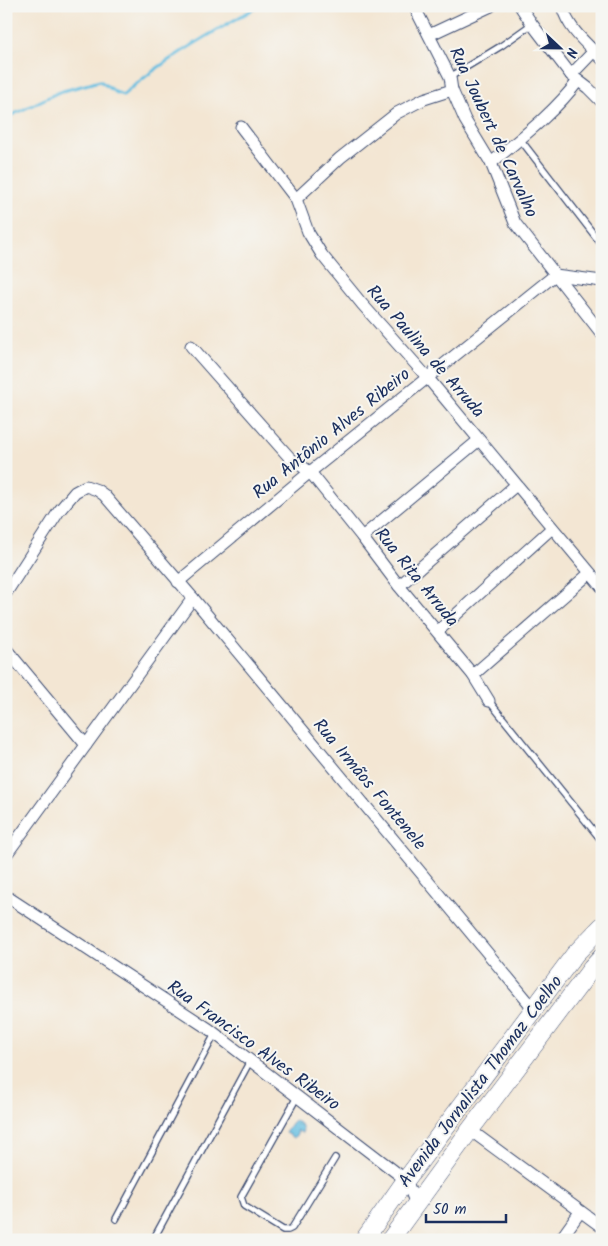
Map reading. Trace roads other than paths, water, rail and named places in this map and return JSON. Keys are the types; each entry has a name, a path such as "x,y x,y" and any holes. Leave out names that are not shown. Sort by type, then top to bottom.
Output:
{"main road":[{"name":"Avenida Jornalista Thomaz Coelho","path":"364,1240 406,1180 575,954 602,926"},
{"path":"575,954 597,962"},
{"name":"Avenida Jornalista Thomaz Coelho","path":"390,1240 470,1130 597,962"},
{"path":"518,1030 535,1043"}],"street":[{"path":"429,35 491,6"},
{"path":"520,6 575,78 602,102"},
{"path":"491,162 559,104 575,78 598,55 579,37 565,16 562,6"},
{"name":"Rua Joubert de Carvalho","path":"417,12 450,76 452,90 465,120 491,162 515,223 602,334"},
{"path":"296,199 340,158 396,113 424,99 452,90"},
{"name":"Rua Paulina de Arruda","path":"241,127 296,199 308,232 322,255 601,584"},
{"path":"555,275 602,281"},
{"name":"Rua Antônio Alves Ribeiro","path":"178,582 310,472 555,275"},
{"name":"Rua Rita Arruda","path":"191,346 290,458 310,472 399,586 473,674 489,701"},
{"path":"362,537 479,440"},
{"path":"399,586 516,485"},
{"name":"Rua Irmãos Fontenele","path":"6,593 59,511 75,492 86,486 98,490 193,598 534,1010"},
{"path":"438,631 552,528"},
{"path":"473,674 590,573"},
{"path":"6,855 193,598"},
{"path":"6,649 86,745"},
{"name":"Rua Francisco Alves Ribeiro","path":"6,896 216,1034 406,1180"},
{"path":"470,1130 602,1227"},
{"path":"406,1180 416,1204"},
{"path":"560,1240 580,1212"}],"lane":[{"path":"450,76 501,46 532,24"},
{"path":"520,138 602,245"},
{"name":"Rua Rita Arruda","path":"489,701 602,841"},
{"path":"116,1219 216,1034"},
{"path":"153,1240 250,1061"},
{"path":"297,1097 241,1198 242,1204 247,1209 283,1230 288,1230 335,1158"}],"water":[{"path":"294,1120 301,1125 303,1131 302,1133 296,1130 298,1132 294,1138 285,1133"}],"waterway":[{"path":"6,118 59,92 100,81 115,92 123,95 172,58 259,6"}]}
